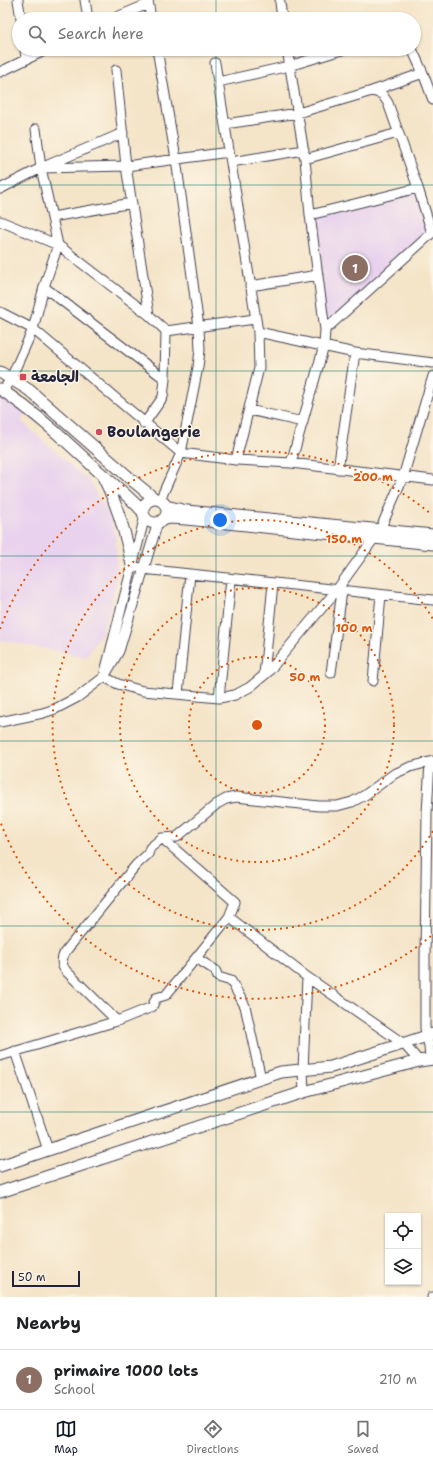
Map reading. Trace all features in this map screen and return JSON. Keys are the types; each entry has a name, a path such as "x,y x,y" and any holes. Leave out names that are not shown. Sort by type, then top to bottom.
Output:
{"street":[{"path":"18,0 20,12"},
{"path":"86,0 87,12"},
{"path":"127,12 148,2 150,12"},
{"path":"280,2 281,12"},
{"path":"0,72 33,56"},
{"path":"0,722 55,709 78,697 104,677 109,653 138,567 160,521 166,514 160,501 181,453 200,350 176,158 158,56"},
{"path":"288,56 304,155 310,216 325,330 324,346 291,463"},
{"path":"218,82 290,66 323,56"},
{"path":"415,56 433,100"},
{"path":"215,63 258,332 260,368 236,460"},
{"path":"116,70 126,166 150,315"},
{"path":"225,124 298,113 372,91 423,73"},
{"path":"325,330 433,233 388,103 382,94 372,91"},
{"path":"36,129 41,168 58,245 44,287 33,329 11,378 1,390 33,412 129,497 150,521 160,521 171,518 377,534 433,535"},
{"path":"0,189 41,168 123,133"},
{"path":"231,162 304,155 398,133"},
{"path":"41,168 126,166 229,152"},
{"path":"310,216 418,188"},
{"path":"52,217 132,203"},
{"path":"0,221 58,245 150,315 166,331 163,397 144,424"},
{"path":"250,286 318,275"},
{"path":"44,287 165,379"},
{"path":"0,312 33,329 144,424 181,453 236,460 291,463 433,480"},
{"path":"166,331 256,319"},
{"path":"258,332 355,353 433,363"},
{"path":"338,469 355,353"},
{"path":"0,372 28,390 48,406 133,481 160,501 179,510 377,534 433,544"},
{"path":"104,677 129,688 143,691 218,698 235,695 250,687 264,675 339,591 377,534 403,477 433,376"},
{"path":"249,410 303,422"},
{"path":"100,471 114,498 138,567"},
{"path":"138,567 145,505 147,502 160,501"},
{"path":"138,567 273,584 433,600"},
{"path":"178,694 190,574"},
{"path":"218,698 231,579"},
{"path":"264,675 273,584"},
{"path":"331,673 339,591"},
{"path":"373,681 382,595"},
{"path":"117,1021 66,971 62,964 63,956 136,865 148,854 150,848 162,838 176,837 217,804 226,799 236,797 319,806 337,806 352,802 365,796 394,774 410,767 431,761 425,957 425,1028 430,1035 427,1060"},
{"path":"0,1056 15,1050 117,1021 152,1007 156,998 166,995 229,917 236,902 162,838"},
{"path":"229,917 307,977 427,1060"},
{"path":"196,958 215,970 218,977 231,982 245,1006 261,1079"},
{"path":"304,1092 303,1070 307,977"},
{"path":"0,1166 281,1072 331,1067 430,1035"},
{"path":"15,1050 48,1150"},
{"path":"0,1192 304,1092 427,1060"}],"shaded area":[{"path":"418,188 432,233 325,330 310,215"},
{"path":"0,395 26,413 21,421 90,482 109,515 116,537 117,575 111,607 102,632 86,657 0,640"}],"place":[{"name":"primaire 1000 lots","path":"355,268"},
{"name":"الجامعة","path":"23,377"},
{"name":"Boulangerie","path":"99,432"}]}
